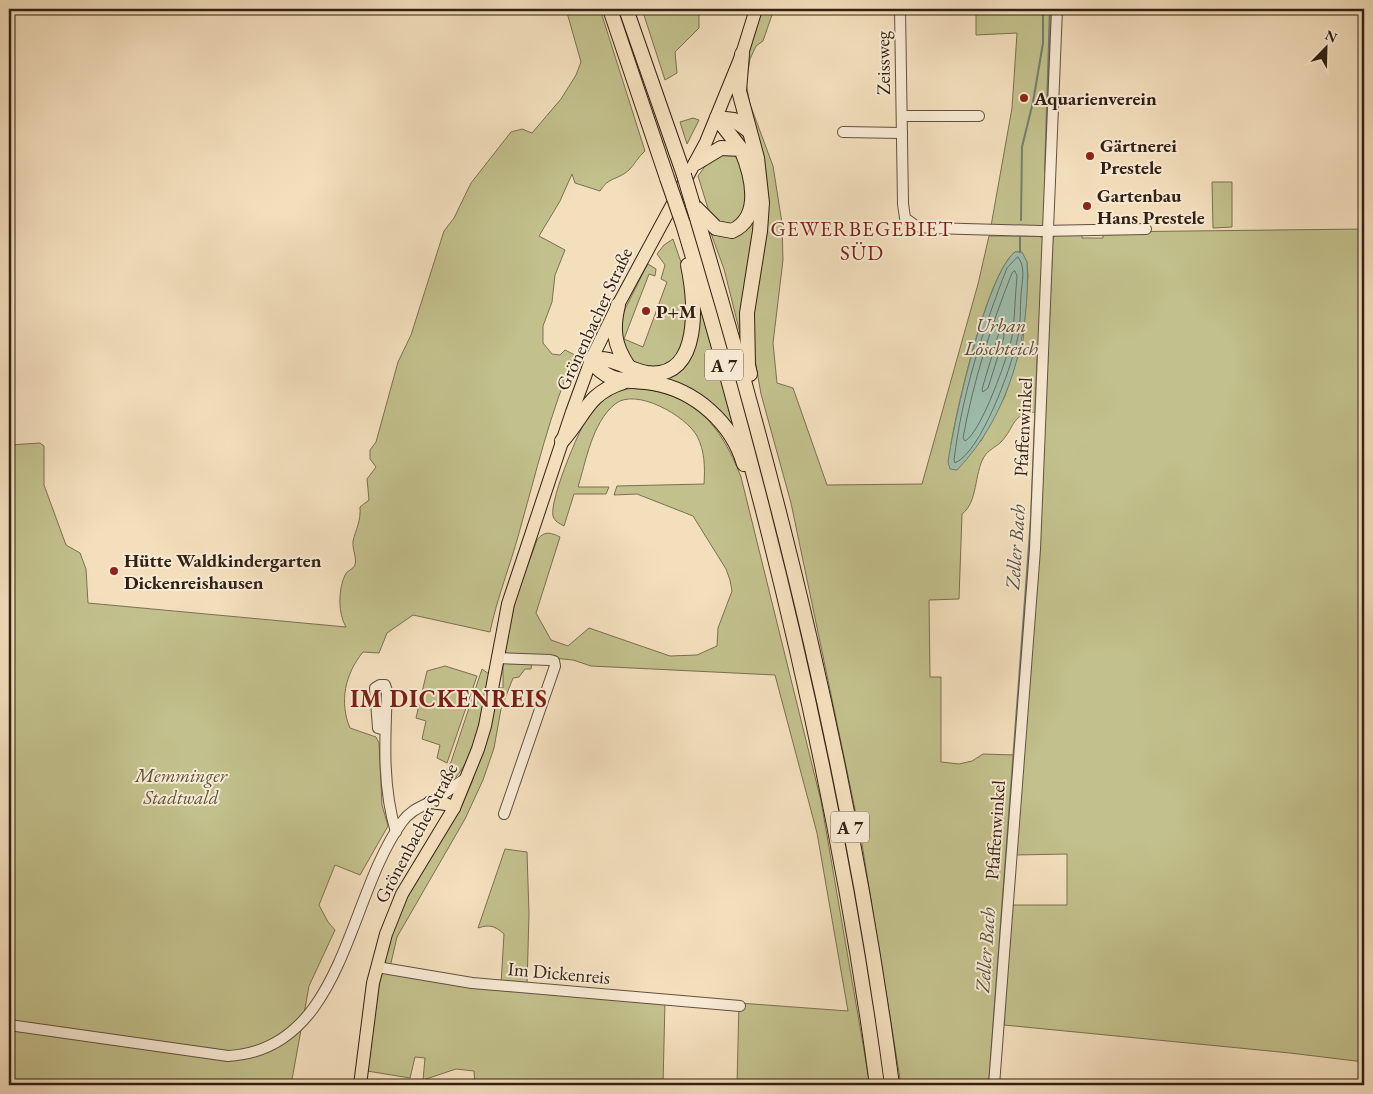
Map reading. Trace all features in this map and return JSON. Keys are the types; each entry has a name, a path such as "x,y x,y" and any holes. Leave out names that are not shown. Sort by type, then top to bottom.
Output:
{"highway":[{"name":"A 7","path":"610,9 683,224 763,506 804,679 838,845 877,1085"},
{"name":"A 7","path":"626,9 693,205 754,419 794,572 830,730 864,910 892,1085"},
{"path":"742,54 739,90 748,130 757,158 762,203 760,231 748,300 746,326 748,365 757,402 754,419"},
{"path":"717,118 734,120 748,130"},
{"path":"717,118 741,149"},
{"path":"696,163 721,148 741,149"},
{"name":"A 7","path":"693,205 716,228 732,231 747,221 751,211 751,186 747,164 741,149"},
{"path":"591,360 603,359 645,372 663,372 679,362 688,348 692,332 693,306 690,278 683,246 683,224"},
{"path":"618,305 614,320 615,342 628,366"},
{"name":"A 7","path":"591,360 604,373 623,382 666,386 693,398 707,407 723,423 741,454 754,499 763,506"},
{"path":"562,441 574,428 577,418 594,397 608,388 623,382"}],"main road":[{"name":"Grönenbacher Straße","path":"360,1085 377,967 392,918 402,894 454,808 468,777 485,726 508,604 591,360 618,305 696,163 717,118 742,54 756,9"},
{"path":"430,802 446,804 454,808"}],"street":[{"name":"Zeissweg","path":"900,9 903,204 905,218 916,226 930,228 1045,230"},
{"name":"Pfaffenwinkel","path":"994,1085 1035,548 1045,230 1057,9"},
{"name":"Zeissweg","path":"902,116 980,116"},
{"path":"843,132 902,133"},
{"path":"1045,230 1146,229"},
{"path":"497,658 550,660 554,661 555,666 504,814"},
{"path":"385,730 388,803 396,832"},
{"path":"9,1025 228,1056 245,1055 273,1044 296,1030 330,984 361,902 402,821 421,804 430,802 468,777"},
{"name":"Im Dickenreis","path":"377,967 472,983 740,1006"}],"green space":[{"name":"Memminger Stadtwald","path":"566,9 600,9 645,151 629,170 606,183 600,191 575,183 572,174 560,201 539,236 565,250 555,275 552,302 543,326 543,343 552,354 560,355 565,350 575,355 551,421 490,632 413,615 387,633 379,653 363,652 348,679 345,708 350,728 376,737 379,743 382,805 388,826 360,875 335,865 319,905 328,922 335,930 309,986 291,1085 9,1085 9,445 40,443 44,446 44,485 66,545 80,553 86,569 88,603 346,627 340,609 341,588 346,573 355,565 353,541 359,521 360,507 369,500 367,479 376,467 370,459 370,450 376,442 398,362 411,335 444,231 454,218 471,183 511,132 522,129 532,133 561,99 576,75 581,62"},
{"path":"642,9 699,9 699,28 675,52 677,73 665,80"},
{"path":"762,9 774,9 763,41 756,46 750,59 746,83 750,104 773,166 782,223 783,260 773,343 777,383 793,388 827,485 922,484 978,284 989,236 1038,236 1043,238 1038,412 1029,413 1018,418 1006,436 990,450 981,464 971,502 962,514 959,599 929,600 930,677 941,677 941,762 959,764 972,761 983,754 1015,755 991,1085 901,1085 861,838 791,503 761,394 750,332 762,249 747,110 745,66","holes":["1015,252 1021,252 1027,262 1028,276 1023,340 1005,396 981,441 951,444 967,372 984,312 994,285 1005,264"]},
{"path":"976,9 1055,9 1045,225 1042,226 991,226 1012,108 1017,33 976,35"},
{"path":"693,118 699,120 687,144 680,122"},
{"path":"738,127 747,138 758,193 742,341 724,269 709,228 744,231 751,223 756,210 729,129"},
{"path":"731,153 738,159 745,175 746,202 743,220 726,227 710,215 698,176 711,158"},
{"path":"1212,182 1232,182 1232,227 1213,228"},
{"path":"1364,229 1364,1062 1004,1025 1011,905 1067,905 1067,854 1014,855 1044,444 1053,238 1056,235 1082,232 1082,238 1103,238 1103,232"},
{"path":"673,239 683,268 689,324 676,359 660,366 641,366 621,350 620,319 648,264 656,269 655,276 649,274 624,339 643,347 667,282 661,279 665,265 657,254 664,245"},
{"path":"699,300 735,431 713,407 608,371 602,362 674,372"},
{"path":"633,388 672,396 702,414 724,441 741,477 821,801 870,1085 737,1085 739,1003 848,1011 817,833 775,675 591,666 573,660 504,653 516,597 537,540 547,533 560,537 536,613 551,640 568,646 589,628 670,656 697,655 717,646 718,628 732,591 730,580 726,569 693,516 637,494 614,495 617,486 704,484 704,460 700,442 691,428 682,420 660,406 647,401 624,400 615,404 607,412 595,432 578,487 609,487 606,494 574,494 564,526 556,521 553,516 553,507 561,477 575,442 595,405 608,396"},
{"path":"506,662 532,662 531,669 525,669 519,677 513,678 501,709 494,748 483,780 465,819 397,937 390,967 383,964 393,929 405,901 459,811 472,782 498,688 503,688 503,664"},
{"path":"445,666 477,676 447,763 437,758 440,745 422,739 426,721 416,718 427,671"},
{"path":"482,669 489,674 476,737 463,767 454,780 442,791 441,780 451,762"},
{"path":"505,849 527,852 529,914 527,985 501,984 504,934 492,926 478,928"},
{"path":"381,971 665,1002 663,1085 475,1085 474,1071 456,1069 423,1080 425,1058 415,1057 410,1078 367,1071"}],"water":[{"name":"Urban Löschteich","path":"1015,252 1022,252 1027,262 1027,290 1025,318 1013,373 1003,400 975,449 957,470 950,469 948,462 951,442 973,350 993,289 1004,266"}],"waterway":[{"name":"Zeller Bach","path":"1021,220 1022,147 1033,102 1043,43 1043,9"},
{"name":"Zeller Bach","path":"1045,171 1050,9"},
{"name":"Zeller Bach","path":"1020,237 1020,252"},
{"name":"Zeller Bach","path":"989,1085 1031,518 1038,346"}],"place":[{"name":"Aquarienverein","path":"1024,98"},
{"name":"Gärtnerei Prestele","path":"1090,156"},
{"name":"Gartenbau Hans Prestele","path":"1087,206"},
{"name":"P+M","path":"646,311"},
{"name":"Hütte Waldkindergarten Dickenreishausen","path":"114,571"}],"district":[{"name":"GEWERBEGEBIET SÜD","path":"862,240"},
{"name":"IM DICKENREIS","path":"449,698"}]}
